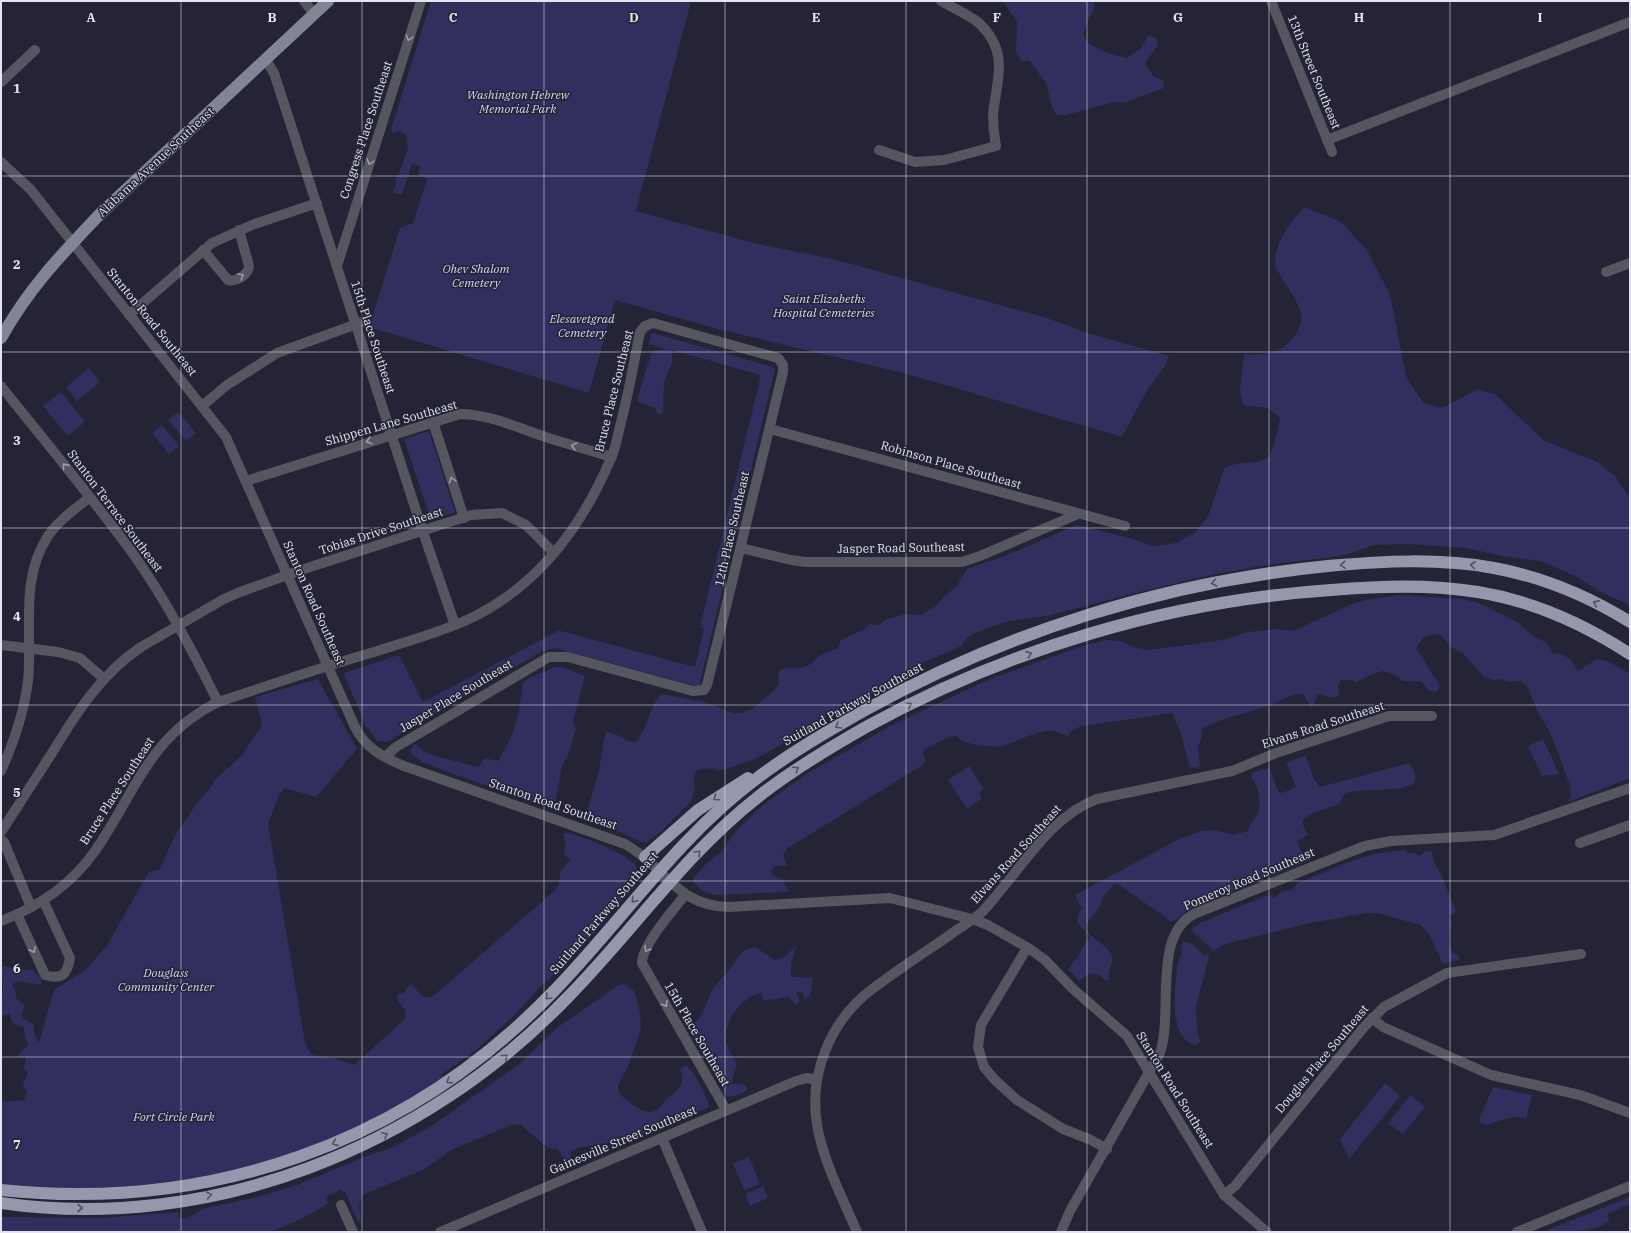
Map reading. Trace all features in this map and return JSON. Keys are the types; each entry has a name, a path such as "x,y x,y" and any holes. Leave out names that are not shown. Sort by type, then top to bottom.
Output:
{"highway":[{"name":"Suitland Parkway Southeast","path":"1,1190 50,1194 95,1195 141,1192 222,1180 309,1154 398,1112 439,1088 468,1068 508,1035 557,988 660,871 712,816 745,787 786,758 893,695 939,672 1010,642 1081,617 1137,600 1250,576 1374,563 1429,562 1468,564 1514,572 1560,586 1602,605 1630,622"},
{"path":"1,1210 41,1207 119,1207 164,1203 209,1196 260,1184 295,1173 342,1155 384,1136 446,1100 496,1064 520,1044 581,984 708,842 755,799 811,759 868,726 928,696 1004,663 1077,638 1160,615 1238,600 1297,593 1376,587 1446,588 1488,594 1540,609 1579,625 1630,654"},
{"path":"645,857 689,817 718,796 786,758"},
{"path":"1,1203 41,1207"}],"main road":[{"name":"Alabama Avenue Southeast","path":"1,338 34,286 62,252 98,215 328,1"}],"street":[{"path":"304,1 314,14"},
{"name":"Congress Place Southeast","path":"337,266 421,1"},
{"path":"879,150 915,162 944,160 996,146 993,115 999,79 999,59 994,46 981,24 942,1"},
{"name":"13th Street Southeast","path":"1271,1 1332,152"},
{"path":"1327,140 1630,22"},
{"path":"1,82 35,50"},
{"name":"15th Place Southeast","path":"265,59 274,73 337,266 360,323 391,434 455,625"},
{"name":"Stanton Road Southeast","path":"1,162 26,185 226,437 358,733 371,749 385,758 408,768 616,840 633,848 645,857 685,895 705,904 729,907 886,897 972,919 988,925 1028,948 1045,960 1077,993 1127,1036 1224,1195 1267,1232"},
{"path":"129,315 203,250 226,236 316,203"},
{"path":"203,250 228,280 234,280 245,275 249,266 239,230"},
{"path":"1606,272 1630,263"},
{"path":"202,406 227,385 261,361 277,353 360,323"},
{"name":"12th Place Southeast","path":"542,660 558,656 568,657 693,691 701,692 707,685 770,429 783,372 782,362 775,357 690,333 653,323 647,325"},
{"name":"Bruce Place Southeast","path":"1,921 43,900 56,892 71,878 95,851 154,754 169,735 200,711 218,702 455,625 479,614 500,601 530,578 568,538 586,509 612,457 624,411 640,332 647,325"},
{"name":"Stanton Terrace Southeast","path":"1,386 90,496 132,552 178,624 218,702"},
{"name":"Shippen Lane Southeast","path":"246,480 391,434 460,414 472,414 612,457"},
{"path":"433,422 464,518"},
{"name":"Robinson Place Southeast","path":"770,429 1125,526"},
{"path":"1,771 22,719 28,681 31,577 37,558 48,536 63,519 90,496"},
{"name":"Tobias Drive Southeast","path":"1,832 82,705 103,678 128,655 178,624 224,599 288,574 484,513 502,513 526,525 554,553"},
{"name":"Jasper Road Southeast","path":"741,548 790,560 806,562 962,562 980,556 1078,514"},
{"path":"1,645 28,647 58,652 80,658 103,678"},
{"name":"Jasper Place Southeast","path":"385,758 396,747 542,660"},
{"name":"Elvans Road Southeast","path":"857,1232 820,1139 815,1106 817,1080 822,1060 830,1040 843,1019 855,1004 874,987 982,911 1065,816 1090,801 1232,771 1276,753 1389,716 1432,716"},
{"name":"Pomeroy Road Southeast","path":"1061,1232 1068,1214 1150,1073 1160,1053 1164,1038 1170,945 1178,927 1189,917 1365,846 1391,841 1494,835 1630,788"},
{"path":"1580,843 1630,825"},
{"path":"1,840 4,842 10,855 31,907"},
{"name":"15th Place Southeast","path":"685,895 660,925 643,956 642,963 726,1110"},
{"path":"17,914 45,975 56,978 62,976 68,967 70,958 43,900"},
{"path":"1028,948 981,1025 978,1047 984,1067 995,1080 1017,1100 1063,1130 1089,1139 1106,1149"},
{"name":"Douglas Place Southeast","path":"1224,1195 1235,1186 1372,1018 1384,1007 1452,972 1581,954"},
{"path":"1372,1018 1383,1027 1491,1075 1580,1095 1630,1113"},
{"name":"Gainesville Street Southeast","path":"440,1232 799,1080 808,1078 817,1080"},
{"path":"662,1138 702,1232"},
{"path":"1517,1232 1630,1186"},
{"path":"341,1205 353,1232"}],"green space":[{"path":"431,1 691,1 636,211 754,243 837,260 1047,318 1088,333 1169,356 1165,366 1147,390 1122,437 907,374 718,329 615,300 589,393 369,327 400,228 413,223 427,179 418,175 420,166 412,164 402,195 392,192 396,186 396,176 399,174 408,148 406,134 397,131 393,134 391,129"},
{"path":"1003,1 1093,1 1095,7 1084,33 1088,43 1108,53 1127,58 1140,49 1149,35 1156,38 1158,45 1145,63 1154,77 1163,80 1164,88 1124,103 1114,102 1066,115 1057,115 1052,107 1046,83 1030,61 1021,61 1016,51 1017,22"},
{"path":"1305,207 1341,222 1366,249 1390,294 1406,376 1423,403 1442,408 1478,389 1496,395 1543,440 1597,462 1615,476 1630,498 1630,605 1603,593 1575,576 1541,561 1503,556 1466,548 1406,544 1375,545 1341,556 1273,564 1215,574 1052,615 1005,622 973,634 968,637 961,646 906,670 863,701 811,724 779,746 753,760 719,771 712,768 697,770 694,776 695,788 691,801 658,834 647,842 641,842 613,829 586,821 586,816 599,771 605,734 608,732 620,736 630,742 637,741 644,729 654,704 661,694 705,702 733,713 741,713 752,709 774,691 779,684 778,674 783,669 801,668 810,665 822,654 837,649 841,640 865,629 870,624 880,625 885,620 906,614 920,615 936,606 943,597 957,586 967,569 1007,555 1077,525 1154,546 1176,543 1196,532 1209,514 1224,469 1237,464 1262,461 1267,458 1274,446 1280,418 1268,408 1243,405 1240,390 1244,354 1255,355 1278,350 1287,344 1300,327 1300,311 1293,295 1277,270 1275,265 1275,257 1280,240 1284,233"},
{"path":"653,333 773,367 775,369 699,687 555,648 542,651 387,742 377,741 366,726 344,673 399,655 423,702 554,633 557,630 695,667 704,628 700,627 761,375 672,350 672,362 664,383 663,413 658,414 655,408 638,402 637,400 651,354 655,350 666,349 649,344 651,334"},
{"path":"89,368 100,382 77,401 66,387"},
{"path":"61,392 85,422 68,436 43,406"},
{"path":"178,412 196,433 186,441 168,420"},
{"path":"162,425 179,446 169,454 152,433"},
{"path":"429,431 455,512 431,520 404,439"},
{"path":"1399,595 1463,599 1479,603 1517,622 1535,637 1547,643 1552,653 1564,655 1571,660 1578,671 1597,659 1610,663 1630,674 1630,778 1568,802 1571,796 1570,785 1550,732 1538,712 1527,686 1520,681 1508,682 1501,679 1495,680 1484,677 1463,653 1451,647 1441,635 1436,634 1423,637 1416,648 1440,686 1436,692 1430,691 1420,681 1403,681 1395,675 1383,671 1372,674 1357,682 1351,680 1341,680 1338,685 1339,694 1331,698 1317,694 1314,704 1311,707 1303,694 1299,694 1262,708 1218,721 1202,729 1201,741 1198,745 1200,766 1197,768 1190,767 1180,730 1172,713 1082,726 1072,730 1068,736 1053,731 1041,732 998,747 971,744 964,742 956,736 951,736 925,749 923,752 925,762 921,766 788,848 783,854 787,866 775,866 771,871 773,875 782,879 789,892 716,895 704,892 693,882 693,878 707,863 721,852 737,830 763,805 808,773 892,725 990,679 1085,645 1107,640 1121,641 1136,648 1150,650 1222,640 1248,632 1278,629 1293,631 1350,605 1369,599"},
{"path":"555,667 563,667 585,676 573,722 576,728 569,753 562,766 555,803 551,807 422,762 411,754 411,748 415,744 429,754 477,767 480,766 484,758 498,761 511,738 518,715 523,683 531,677"},
{"path":"318,679 357,749 316,797 285,788 279,795 268,824 305,1043 312,1055 334,1058 354,1065 404,1020 406,1011 398,1001 397,994 403,993 411,984 423,997 432,997 551,894 558,885 560,872 570,860 564,854 566,843 563,835 565,833 580,836 602,845 630,860 635,865 638,872 635,886 570,960 539,988 514,1016 476,1050 441,1075 443,1077 394,1108 363,1125 298,1152 231,1172 185,1182 125,1187 89,1188 54,1188 1,1184 1,1102 24,1100 27,1090 23,1085 28,1072 23,1067 26,1060 25,1057 19,1058 18,1055 29,1045 25,1038 24,1028 12,1022 10,1014 1,1016 3,986 1,965 19,970 33,970 42,980 41,985 18,981 12,986 15,989 16,998 25,1005 22,1013 23,1018 34,1024 34,1033 39,1043 54,990 85,970 106,947 149,872 160,869 174,837 197,803 208,791 214,781 242,755 261,727 262,724 255,697"},
{"path":"1543,739 1559,774 1542,776 1528,746"},
{"path":"1306,756 1314,779 1320,787 1410,763 1415,773 1415,782 1402,788 1345,793 1339,804 1313,813 1303,819 1303,825 1308,835 1297,841 1303,856 1310,855 1310,860 1190,909 1172,922 1118,884 1114,884 1104,896 1100,906 1085,926 1089,934 1105,946 1111,954 1112,960 1109,979 1106,981 1099,975 1089,973 1079,981 1068,969 1078,957 1082,948 1090,938 1077,922 1078,915 1082,909 1075,895 1181,838 1202,831 1217,830 1233,835 1248,831 1258,813 1259,808 1257,786 1251,775 1254,772 1269,768 1279,792 1282,793 1296,787 1286,762"},
{"path":"969,766 984,789 979,793 982,798 967,809 948,780"},
{"path":"1405,850 1408,853 1414,853 1420,856 1425,851 1432,852 1434,862 1442,876 1455,909 1455,913 1449,916 1452,925 1449,935 1450,947 1454,953 1459,956 1459,960 1443,964 1429,934 1421,925 1377,913 1367,913 1310,923 1225,944 1214,951 1191,930 1200,923 1267,895 1274,898 1282,891 1292,890 1298,883 1350,862 1377,854"},
{"path":"1182,941 1194,945 1203,955 1208,954 1209,957 1196,1007 1197,1030 1200,1041 1196,1046 1187,1041 1180,1032 1175,1011 1177,965 1181,957"},
{"path":"796,946 791,964 791,977 813,978 810,996 805,1000 802,992 796,992 800,1002 796,1005 788,997 769,1000 763,999 761,992 747,999 736,1010 728,1023 726,1031 727,1046 737,1064 731,1084 744,1084 748,1088 741,1094 727,1097 693,1038 695,1023 703,1012 714,986 728,972 741,954 749,948 755,947 775,960 784,957"},
{"path":"623,984 634,991 640,1012 641,1029 629,1064 618,1085 619,1093 638,1108 647,1112 654,1111 659,1108 680,1086 682,1083 682,1075 680,1070 684,1066 687,1066 694,1074 702,1089 709,1104 707,1108 629,1139 577,1148 571,1152 570,1162 567,1165 558,1149 548,1148 520,1124 511,1125 453,1149 423,1170 364,1194 359,1205 361,1220 359,1222 345,1192 340,1190 326,1197 328,1203 326,1205 299,1220 270,1232 1,1232 1,1217 99,1218 178,1212 180,1218 185,1219 205,1208 257,1197 297,1185 364,1157 393,1147 430,1127 518,1065 558,1027 619,985"},
{"path":"1385,1083 1400,1096 1349,1159 1340,1139"},
{"path":"1493,1087 1532,1095 1526,1118 1513,1117 1486,1125 1481,1124 1479,1119"},
{"path":"1411,1095 1425,1107 1403,1134 1388,1123"},
{"path":"749,1157 760,1184 744,1190 733,1163"},
{"path":"763,1186 768,1198 750,1206 745,1194"},
{"path":"1630,1197 1630,1203 1608,1214 1609,1221 1596,1228 1578,1231 1543,1232"}],"park label":[{"name":"Washington Hebrew Memorial Park","path":"518,102"},
{"name":"Ohev Shalom Cemetery","path":"476,276"},
{"name":"Saint Elizabeths Hospital Cemeteries","path":"824,306"},
{"name":"Elesavetgrad Cemetery","path":"582,326"},
{"name":"Douglass Community Center","path":"166,980"},
{"name":"Fort Circle Park","path":"174,1117"}]}
